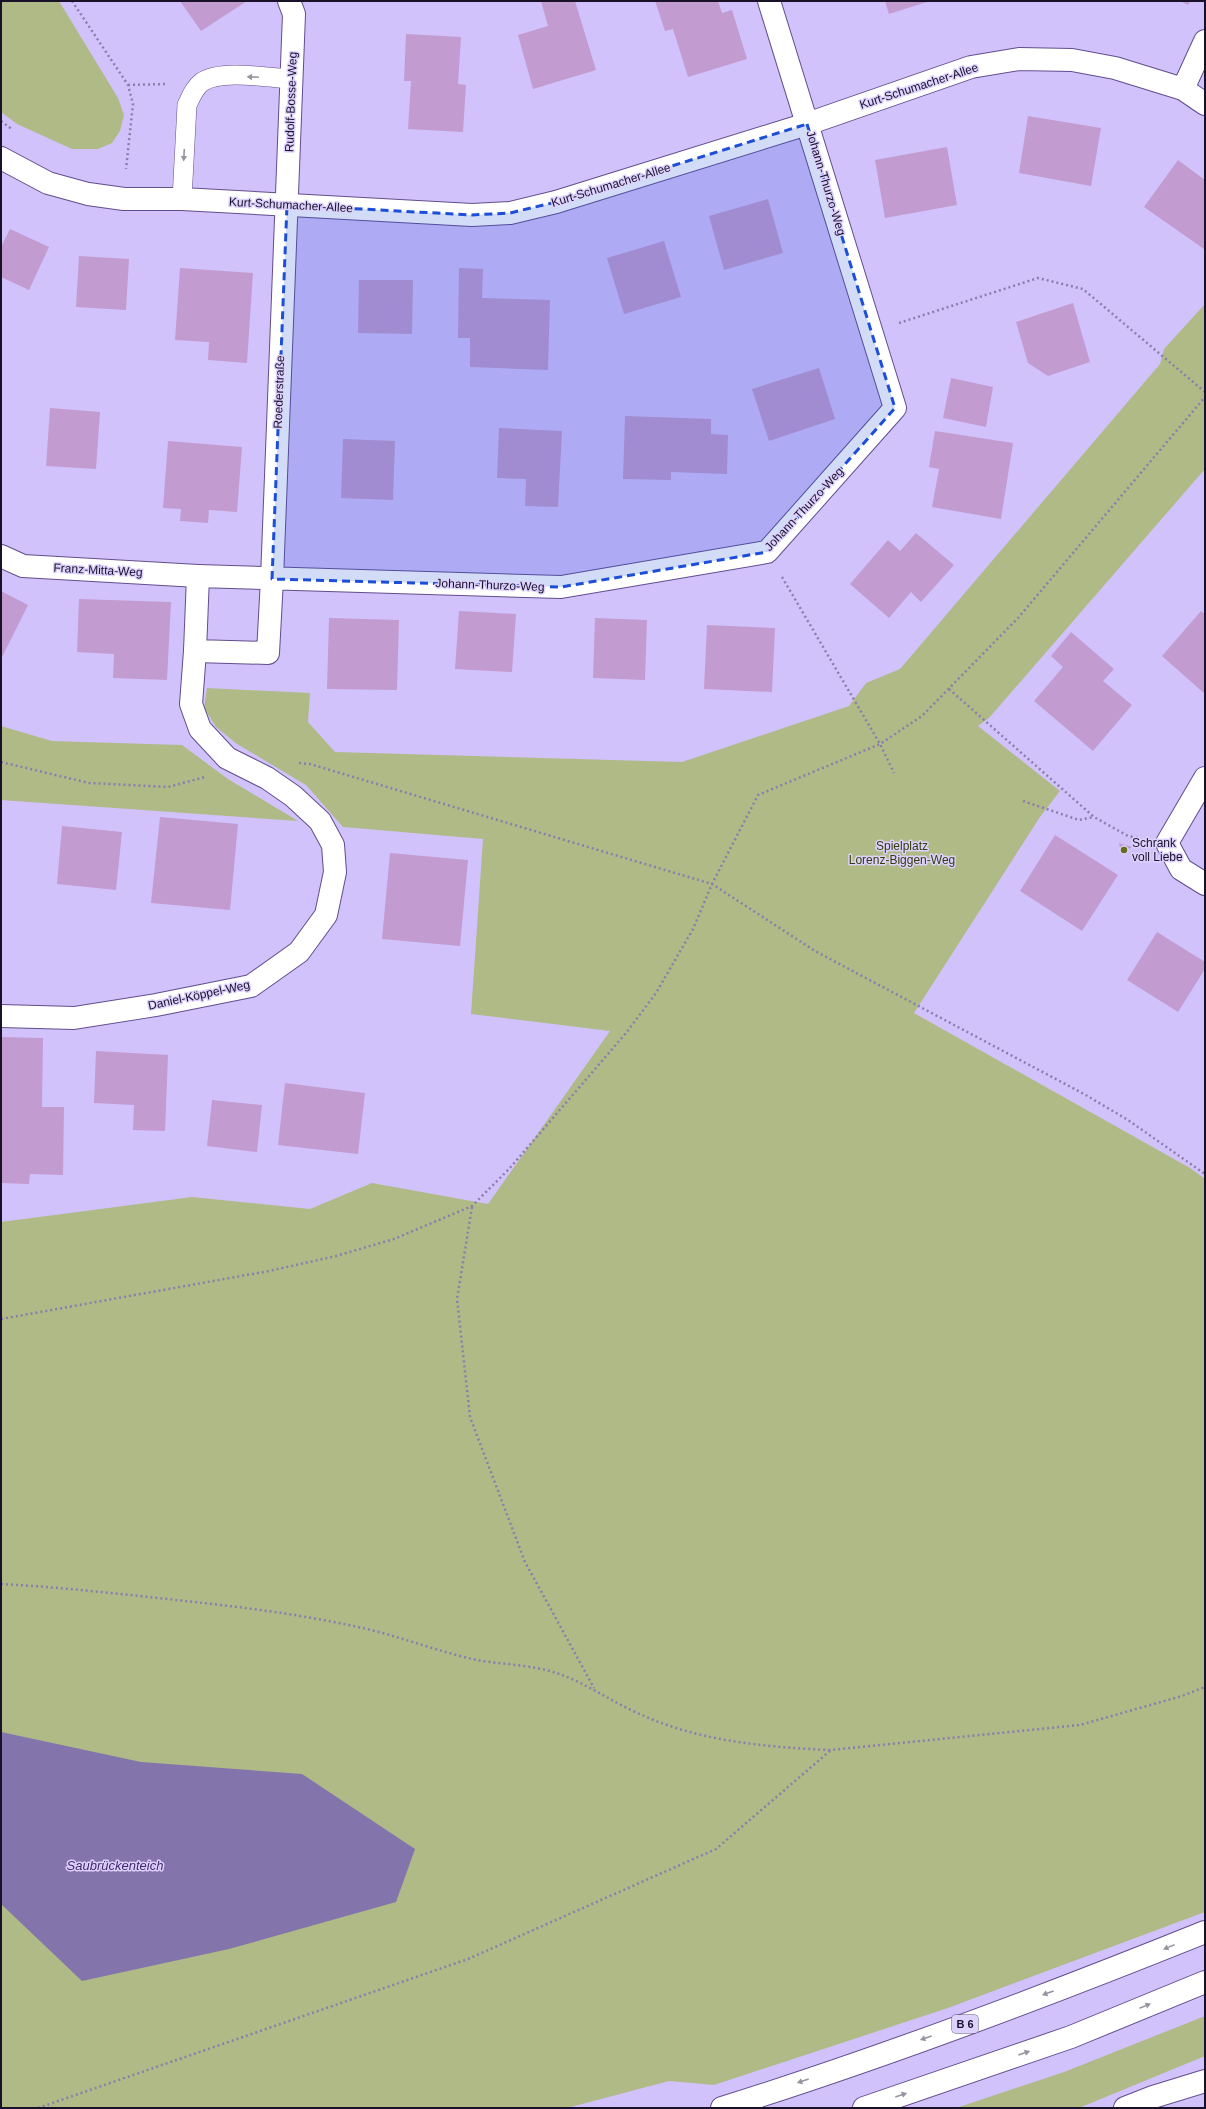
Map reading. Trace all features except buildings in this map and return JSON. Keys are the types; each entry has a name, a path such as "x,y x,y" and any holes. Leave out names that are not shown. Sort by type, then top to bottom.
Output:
{"main road":[{"name":"Rudolf-Bosse-Weg","path":"287,205 294,14 289,1"},
{"name":"Johann-Thurzo-Weg","path":"272,579 561,587 767,552 895,408 769,1"},
{"path":"1183,89 1205,42"},
{"name":"Kurt-Schumacher-Allee","path":"1,158 48,183 88,194 124,199 182,199 472,215 510,213 556,202 807,124 971,67 1019,59 1072,60 1115,68 1183,89 1205,104"},
{"name":"Roederstraße","path":"195,651 268,653 287,205"},
{"name":"Franz-Mitta-Weg","path":"1,556 23,566 198,576"},
{"path":"195,651 198,576 272,579"},
{"name":"Daniel-Köppel-Weg","path":"1,1016 74,1018 156,1005 251,986 299,952 326,915 335,872 333,845 320,822 293,796 267,778 227,758 200,729 191,704 195,651"},
{"path":"1205,778 1166,843 1181,869 1205,884"},
{"name":"B 6","path":"722,2108 934,2036 1111,1970 1205,1932"},
{"path":"864,2108 1071,2037 1205,1982"},
{"path":"1125,2108 1153,2097 1205,2081"}],"lane":[{"path":"182,199 187,105 193,92 202,82 218,75 292,79"}],"path":[{"path":"72,1 128,85 132,104 124,199"},
{"path":"872,332 1038,278 1083,289 1205,392"},
{"path":"1,1319 269,1271 336,1256 394,1239 472,1206 514,1163 635,1022 656,993 693,929 712,884 758,795 880,744 922,716 1018,618 1205,397"},
{"path":"767,552 880,744 894,773"},
{"path":"949,689 1094,817 1128,836 1166,843"},
{"path":"1,762 89,783 168,787 215,774 227,758"},
{"path":"295,763 318,766 712,884 815,951 1109,1109 1205,1174"},
{"path":"1023,801 1079,820 1094,817"},
{"path":"472,1206 457,1299 470,1417 525,1562 595,1689"},
{"path":"1,1584 95,1591 256,1608 358,1627 482,1660 511,1663 547,1670 595,1689 631,1710 688,1733 731,1742 831,1750 1080,1724 1182,1696 1205,1687"},
{"path":"38,2108 468,1959 716,1849 831,1750"}],"highlighted area":[{"path":"807,124 895,408 767,552 561,587 272,579 287,205 472,215 510,213 556,202"}],"green space":[{"path":"1,1 59,1 118,98 124,115 120,131 112,143 98,149 72,149 17,124 1,112"},
{"name":"Spielplatz Lorenz-Biggen-Weg","path":"1205,304 1205,469 989,718 978,726 1060,791 1040,817 914,1013 1190,1168 1205,1179 1205,1912 948,2008 714,2085 669,2081 567,2108 1,2108 1,1222 192,1197 310,1209 372,1183 488,1204 610,1031 471,1014 483,839 343,827 306,785 237,744 216,727 204,708 207,688 310,693 308,722 335,752 682,762 849,706 866,683 900,669 1160,364 1164,349"},
{"path":"1,726 52,741 182,745 228,779 298,821 1,800"},
{"path":"1205,2016 1205,2056 1079,2108 956,2108 1064,2072"}],"water":[{"name":"Saubrückenteich","path":"1,1732 141,1762 302,1774 415,1849 396,1902 229,1949 82,1981 1,1904"}],"place":[{"name":"Schrank voll Liebe","path":"1124,850"}]}
